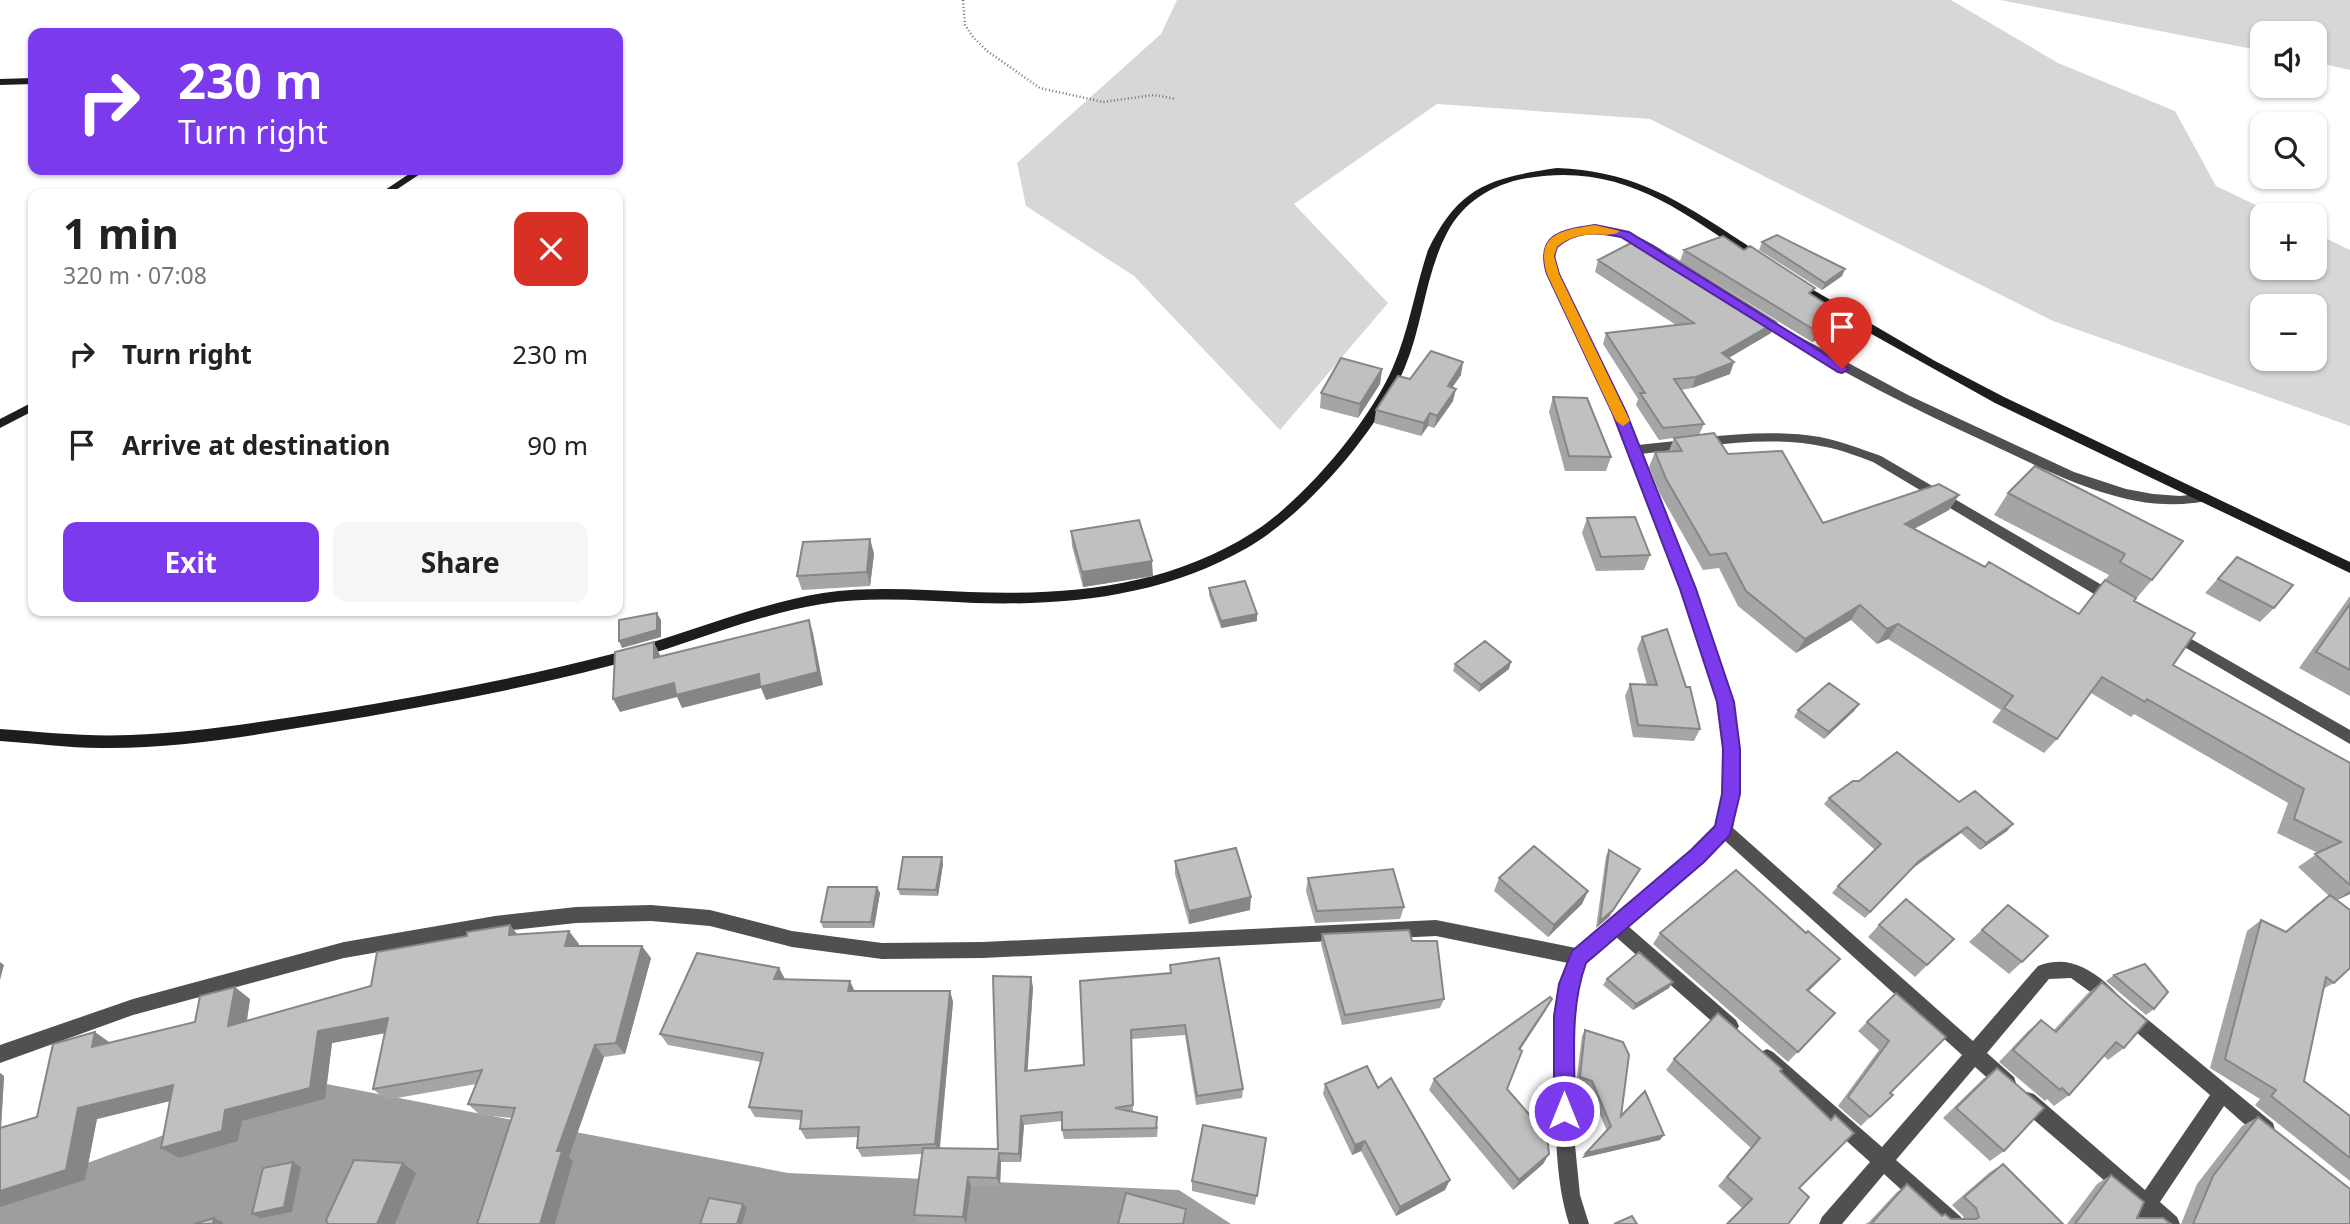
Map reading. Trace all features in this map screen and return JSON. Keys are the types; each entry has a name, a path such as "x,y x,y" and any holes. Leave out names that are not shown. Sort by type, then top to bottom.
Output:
{"street":[{"path":"0,82 28,81"},
{"path":"0,735 101,742 182,738 276,726 478,693 648,650 803,603 828,598 853,594 909,593 1043,598 1117,591 1171,579 1261,534 1324,474 1373,412 1397,370 1430,261 1445,228 1456,212 1471,197 1503,181 1545,171 1580,169 1626,181 1677,204 1868,330 1939,369 2350,568"},
{"path":"392,189 413,175"},
{"path":"1579,1224 1570,1195 1565,1135 1564,1016 1569,984 1578,957 1698,856 1724,830 1731,794 1731,749 1726,702 1688,589 1635,450 1553,274 1548,256 1551,245 1562,236 1575,231 1609,230 1639,242 1693,276"},
{"path":"1748,311 1864,380 2043,463 2141,497 2187,502 2206,497"},
{"path":"0,424 28,409"},
{"path":"1635,450 1771,438 1838,445 1877,458 2121,603"},
{"path":"2157,624 2350,738"},
{"path":"1724,830 1974,1055 2170,1224"},
{"path":"0,1054 133,1007 344,950 495,924 576,915 651,913 710,918 792,939 881,951 983,950 1436,928 1578,957"},
{"path":"1616,926 1954,1224"},
{"path":"1829,1224 1974,1055 2036,978 2055,967 2068,968 2081,974 2285,1145"},
{"path":"2134,1224 2221,1094"}],"path":[{"path":"963,0 965,24 973,37 987,51 1040,88 1103,102 1154,95 1176,99"}],"shaded area":[{"path":"1177,0 1951,0 2058,63 2175,111 2216,186 2252,203 2250,280 2327,280 2327,239 2350,250 2350,426 2053,321 1650,119 1437,104 1294,204 1388,303 1280,430 1134,276 1026,206 1017,163 1161,34"},
{"path":"2000,0 2350,0 2350,70 2327,65 2327,21 2250,21 2250,48"},
{"path":"311,1081 788,1173 1179,1190 1231,1224 0,1224 0,1195"}],"building":[{"path":"1777,235 1845,269 1825,283 1762,242"},
{"path":"1723,236 1744,250 1750,246 1815,288 1809,293 1848,318 1816,331 1684,250"},
{"path":"1635,241 1663,257 1669,255 1776,322 1722,353 1734,362 1696,377 1674,379 1704,424 1663,428 1640,393 1645,393 1606,333 1694,323 1598,260"},
{"path":"1431,351 1463,362 1448,386 1456,389 1437,416 1430,413 1424,423 1376,410 1398,376 1410,379"},
{"path":"1341,358 1382,369 1360,404 1321,393"},
{"path":"1553,397 1587,398 1611,457 1569,456"},
{"path":"1714,433 1728,454 1782,451 1823,523 1939,484 1959,495 1905,524 1985,567 1989,562 2079,614 2105,580 2136,598 2134,601 2195,633 2173,665 2350,763 2350,885 2315,854 2341,842 2294,819 2304,789 2147,699 2145,702 2102,677 2057,739 2004,708 2013,696 1898,624 1887,629 1860,605 1805,639 1746,591 1726,553 1710,555 1666,479 1655,452 1682,451 1674,438"},
{"path":"2035,466 2183,541 2152,580 2120,562 2125,554 2008,493"},
{"path":"1635,517 1650,555 1601,557 1587,518"},
{"path":"1139,520 1152,561 1082,572 1071,531"},
{"path":"870,539 867,572 797,576 803,542"},
{"path":"2237,557 2293,585 2274,608 2218,579"},
{"path":"1245,581 1257,614 1221,621 1209,588"},
{"path":"2350,604 2350,670 2316,652"},
{"path":"657,613 657,630 619,641 619,620"},
{"path":"809,620 818,672 760,687 759,674 676,695 674,683 613,699 615,652 654,642 654,658"},
{"path":"1667,629 1686,687 1690,687 1700,729 1638,725 1630,684 1657,685 1642,637"},
{"path":"1485,641 1511,662 1481,685 1455,664"},
{"path":"1829,683 1859,704 1829,732 1798,710"},
{"path":"1897,752 1959,802 1975,791 2013,824 1986,843 1967,827 1919,861 1870,912 1838,886 1881,844 1829,798 1853,781 1859,781"},
{"path":"1534,846 1588,891 1554,925 1499,878"},
{"path":"1236,848 1251,897 1189,911 1175,861"},
{"path":"1609,850 1640,869 1613,910 1600,921"},
{"path":"903,857 942,857 936,890 898,889"},
{"path":"1393,869 1404,907 1317,911 1308,878"},
{"path":"1736,870 1806,933 1808,931 1840,959 1807,990 1835,1013 1798,1052 1660,933"},
{"path":"828,887 877,887 871,922 821,922"},
{"path":"2330,895 2350,910 2350,968 2334,983 2326,977 2304,1081 2350,1116 2350,1158 2271,1096 2276,1090 2225,1059 2261,920 2286,932"},
{"path":"1906,899 1954,939 1927,965 1879,925"},
{"path":"2008,905 2048,936 2022,962 1982,930"},
{"path":"510,925 509,935 569,931 565,946 642,946 616,1043 595,1045 557,1151 562,1151 540,1224 477,1224 515,1108 468,1104 482,1070 373,1089 388,1018 318,1031 310,1088 225,1110 222,1131 161,1148 173,1085 78,1108 66,1170 0,1191 0,1128 37,1117 53,1044 95,1032 92,1047 195,1022 200,996 235,987 228,1026 371,986 377,952 467,936 467,932"},
{"path":"1409,930 1412,941 1437,941 1444,999 1345,1015 1322,934"},
{"path":"1639,952 1673,982 1636,1004 1607,979"},
{"path":"697,953 779,968 774,979 850,981 848,991 950,991 935,1144 857,1148 859,1127 800,1129 802,1111 749,1107 763,1053 660,1034"},
{"path":"1219,958 1243,1089 1197,1096 1185,1025 1131,1030 1133,1105 1115,1108 1157,1117 1156,1128 1062,1130 1062,1112 1021,1116 1019,1154 999,1153 997,1178 968,1177 963,1217 914,1215 923,1148 998,1149 993,976 1031,977 1025,1071 1084,1065 1080,981 1171,973 1170,965"},
{"path":"2145,964 2168,992 2154,1009 2114,975"},
{"path":"2102,982 2147,1021 2124,1048 2116,1042 2069,1095 2013,1050 2041,1020 2056,1032"},
{"path":"1896,993 1946,1037 1870,1117 1848,1097 1889,1041 1867,1022"},
{"path":"1550,997 1552,999 1519,1049 1522,1051 1507,1089 1547,1135 1549,1154 1519,1180 1434,1079"},
{"path":"1718,1013 1782,1069 1780,1071 1831,1120 1835,1115 1854,1133 1799,1188 1809,1197 1788,1224 1727,1224 1752,1199 1727,1177 1760,1138 1674,1059"},
{"path":"1585,1030 1623,1042 1629,1055 1621,1116 1645,1091 1664,1135 1586,1153 1611,1126 1592,1081 1580,1077"},
{"path":"1367,1066 1378,1088 1391,1078 1450,1180 1400,1207 1365,1141 1355,1145 1325,1084"},
{"path":"1997,1068 2044,1108 2004,1151 1956,1108"},
{"path":"2258,1117 2350,1189 2350,1224 2193,1224 2213,1176"},
{"path":"1203,1125 1266,1138 1257,1196 1192,1181"},
{"path":"354,1160 403,1163 377,1224 328,1224 326,1220"},
{"path":"293,1162 284,1207 252,1214 263,1168"},
{"path":"2003,1164 2063,1224 1871,1224 1907,1184 1942,1216 1945,1214 1951,1219 1976,1219 1979,1217 1976,1208 1964,1197"},
{"path":"2111,1175 2144,1202 2137,1218 2163,1218 2171,1224 2075,1224"},
{"path":"1126,1193 1186,1209 1183,1224 1118,1224"},
{"path":"709,1198 743,1204 737,1224 700,1224"},
{"path":"1632,1216 1637,1224 1614,1224"},
{"path":"214,1218 213,1224 194,1224"}],"slow traffic":[{"path":"1614,231 1575,231 1562,236 1551,245 1548,256 1553,274 1623,421"}],"route":[{"path":"1564,1111 1564,1016 1569,984 1578,957 1698,856 1724,830 1731,794 1731,749 1726,702 1688,589 1619,412 1553,274 1548,256 1551,245 1562,236 1575,231 1595,229 1625,234 1842,369"}]}
